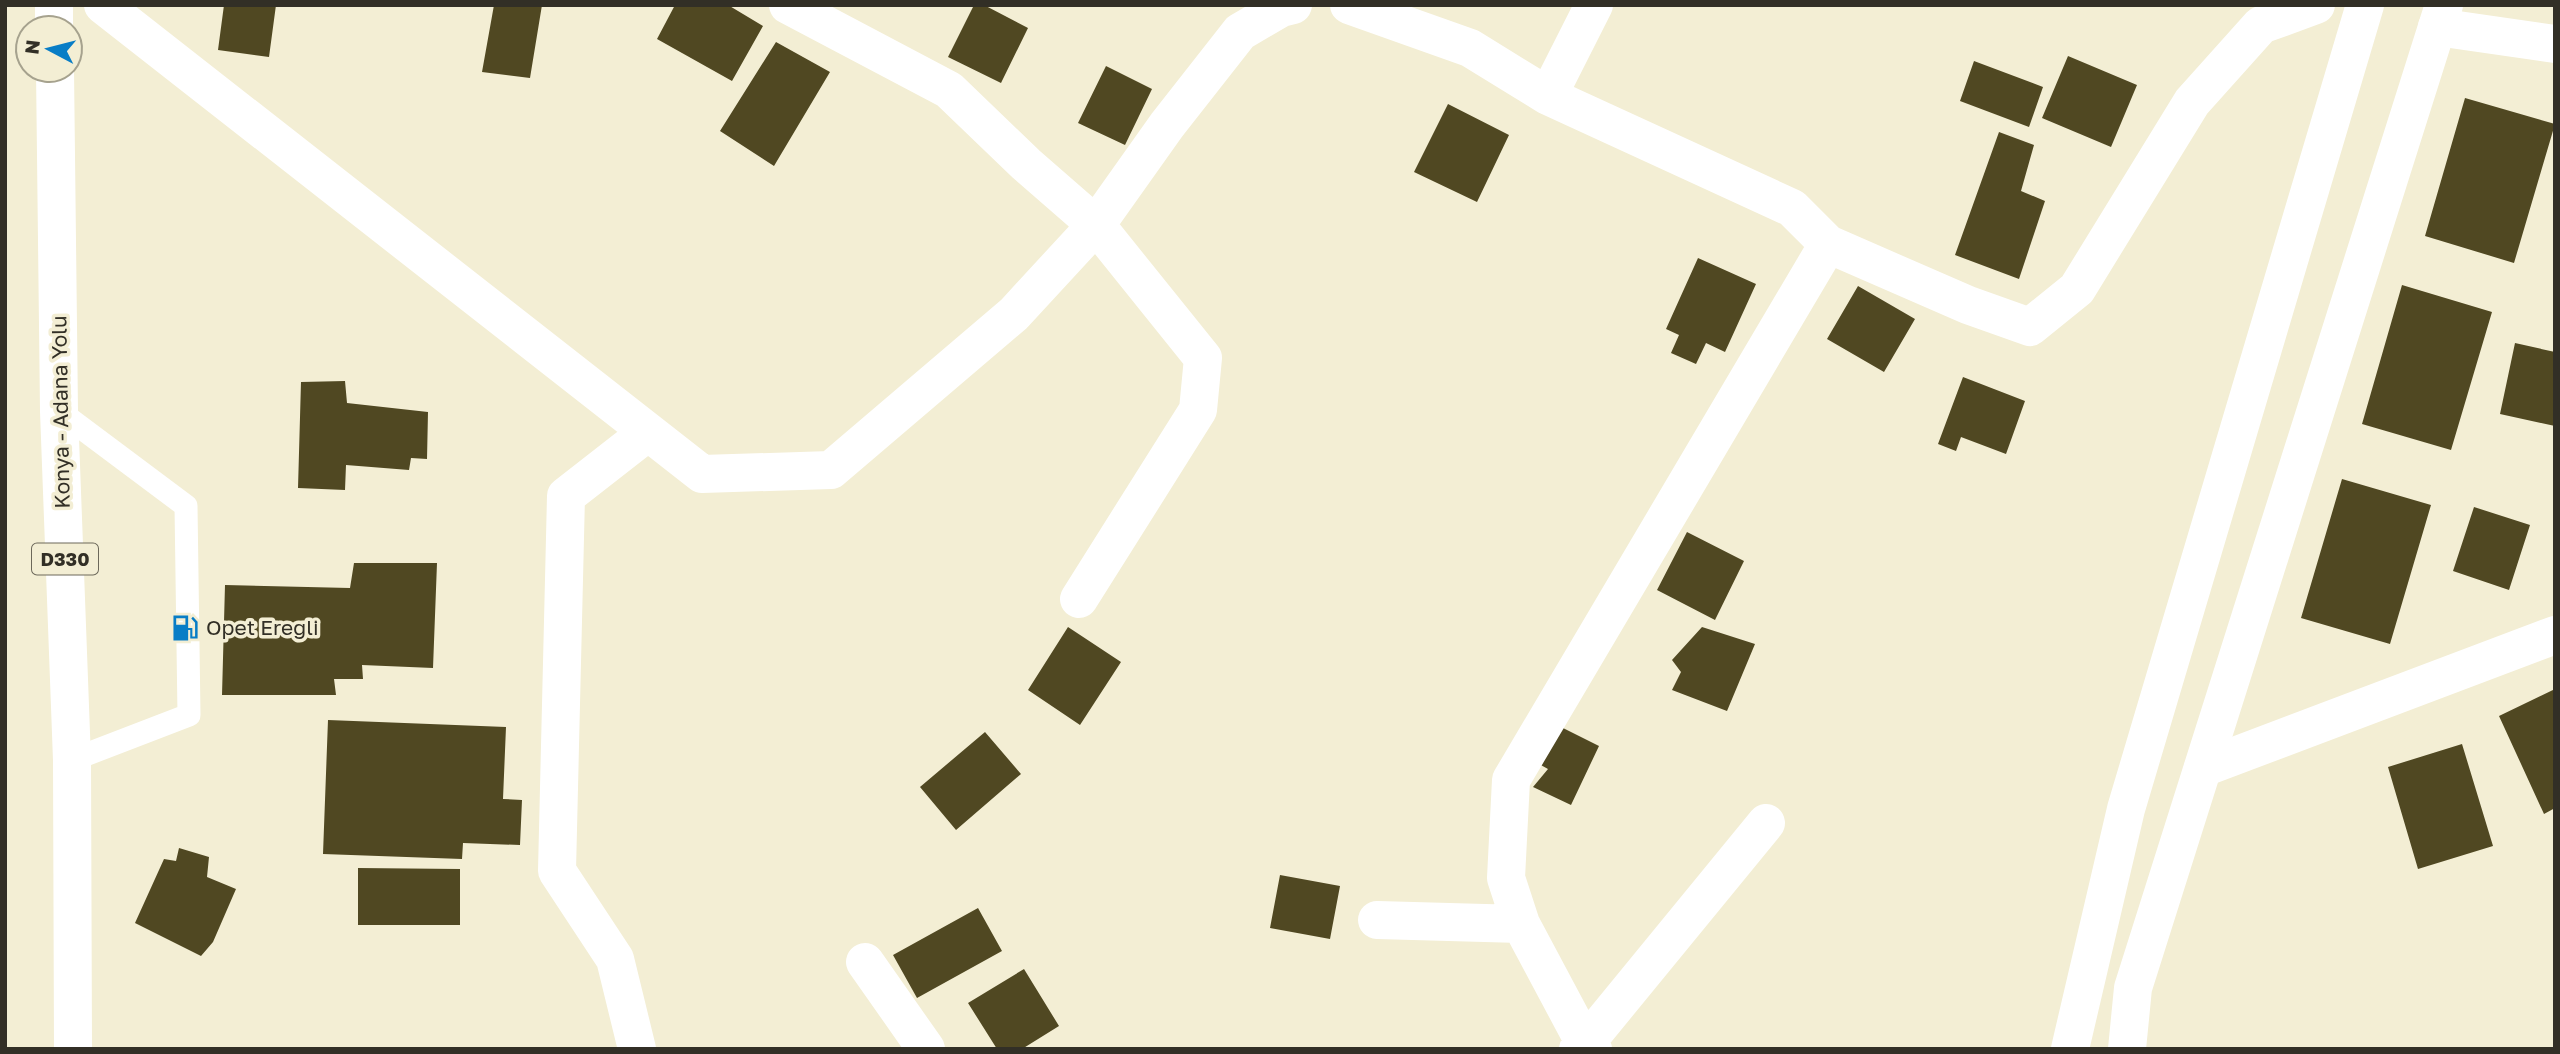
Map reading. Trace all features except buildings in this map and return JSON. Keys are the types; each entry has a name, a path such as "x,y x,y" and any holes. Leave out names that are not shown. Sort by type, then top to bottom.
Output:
{"main road":[{"path":"103,5 702,474 831,470 1014,314 1096,225 1167,125 1240,32 1281,8 1293,5"},
{"path":"788,5 949,90 1026,164 1096,225 1203,358 1198,410 1079,599"},
{"path":"1349,5 1470,48 1548,96 1792,208 1828,244 1968,305 2030,327 2077,289 2192,102 2261,25 2318,5 2361,18 2126,809 2070,1049"},
{"path":"1548,96 1594,5"},
{"path":"2127,1049 2133,988 2440,16 2555,44"},
{"name":"Konya - Adana Yolu","path":"55,84 59,411 72,761 73,1049"},
{"path":"1766,823 1585,1047 1521,924 1506,878 1511,780 1828,244"},
{"path":"637,1049 615,959 557,871 566,496 648,432"},
{"path":"2203,768 2555,635"},
{"path":"1377,920 1521,924"},
{"path":"865,962 926,1049"}],"lane":[{"path":"59,411 186,506 189,715 72,761"}],"place":[{"name":"Opet Ereğli","path":"185,628"}]}
